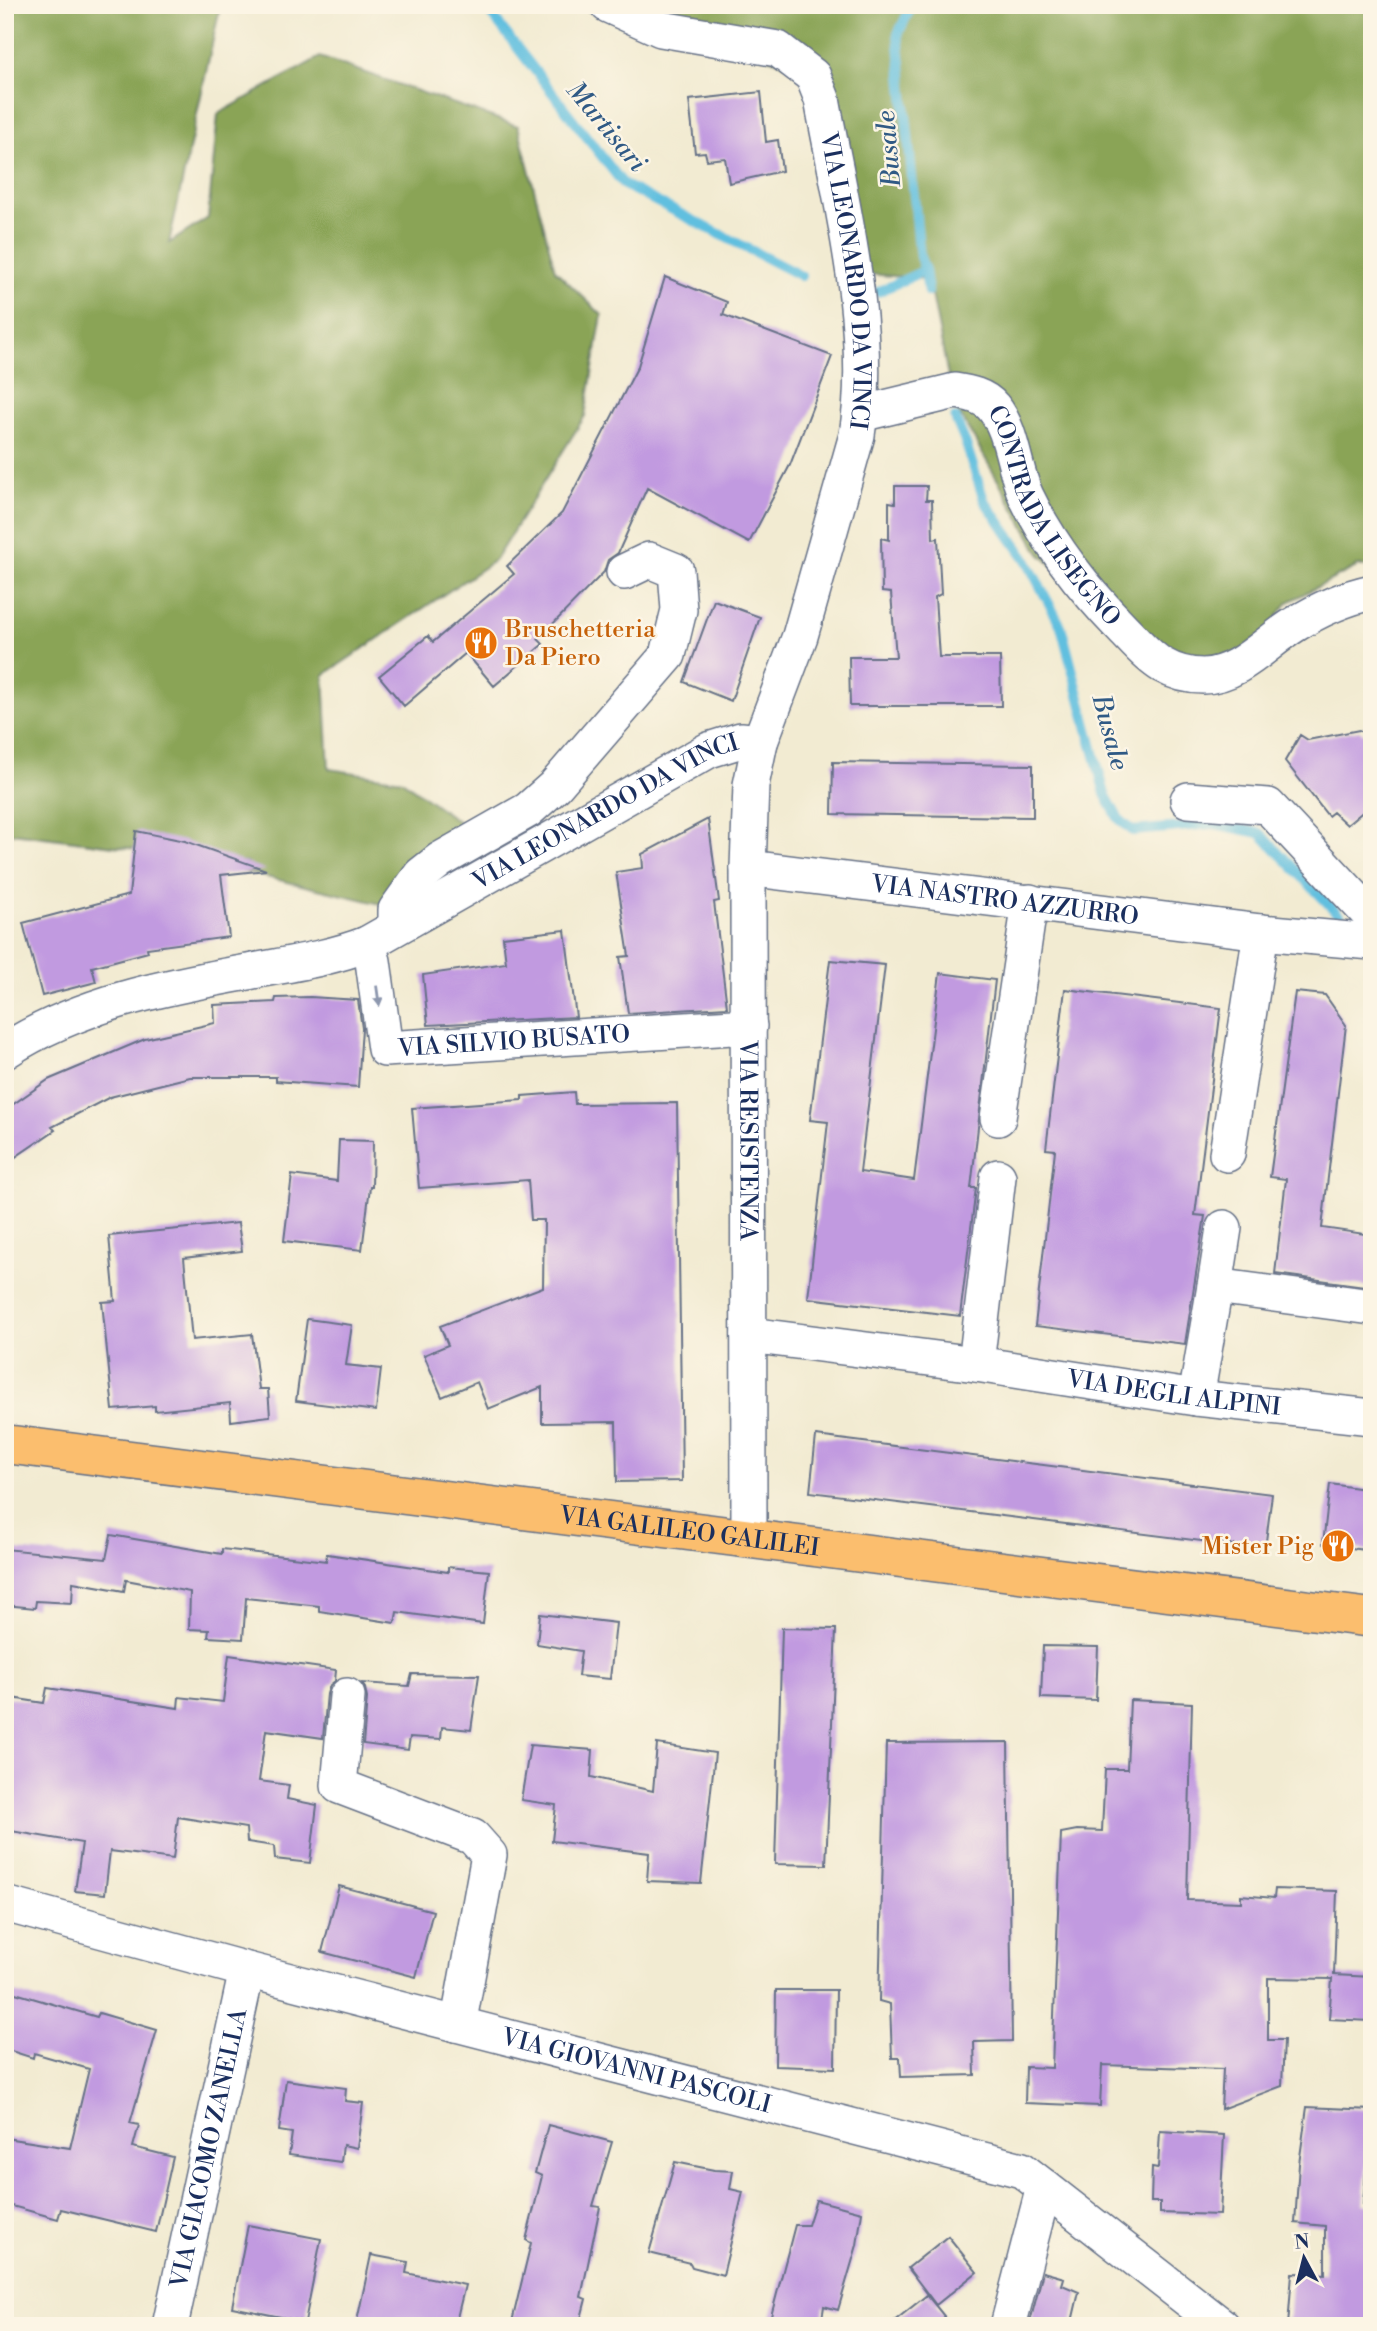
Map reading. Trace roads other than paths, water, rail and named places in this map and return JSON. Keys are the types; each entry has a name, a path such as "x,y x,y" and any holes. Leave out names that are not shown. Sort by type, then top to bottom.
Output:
{"main road":[{"name":"VIA GALILEO GALILEI","path":"5,1444 1372,1618"}],"street":[{"name":"VIA LEONARDO DA VINCI","path":"5,1051 53,1023 106,1005 219,977 330,957 381,935 709,750 741,740 760,743 800,636 857,435 860,414 861,359 855,281 822,99 813,76 778,49 661,29 608,5"},
{"name":"CONTRADA LISEGNO","path":"860,414 955,391 979,396 995,409 1025,494 1042,526 1098,602 1149,654 1173,670 1187,675 1219,674 1235,667 1318,610 1372,592"},
{"path":"381,935 421,874 440,860 528,810 555,786 668,655 679,610 676,571 649,560 624,572"},
{"name":"VIA RESISTENZA","path":"748,1540 748,868 751,785 760,743"},
{"path":"1188,800 1268,806 1372,917"},
{"name":"VIA NASTRO AZZURRO","path":"748,868 1261,932 1372,942"},
{"name":"VIA NASTRO AZZURRO","path":"999,1118 1030,902"},
{"path":"1227,1154 1261,932"},
{"name":"VIA SILVIO BUSATO","path":"381,935 373,961 385,1049 749,1026"},
{"path":"976,1364 998,1178"},
{"path":"1196,1398 1224,1228"},
{"path":"1214,1286 1372,1307"},
{"name":"VIA DEGLI ALPINI","path":"749,1335 976,1364 1196,1398 1372,1417"},
{"path":"347,1696 339,1786 473,1837 489,1855 460,2015 455,2024"},
{"name":"VIA GIOVANNI PASCOLI","path":"5,1903 247,1970 1022,2170 1222,2326"},
{"name":"VIA GIACOMO ZANELLA","path":"170,2326 247,1970"},
{"path":"1008,2326 1044,2187"}],"waterway":[{"name":"Martisari","path":"484,5 624,185 801,276"},
{"name":"Busale","path":"912,5 898,34 920,257 928,292"},
{"path":"878,292 925,270"},
{"name":"Busale","path":"955,418 984,500 1025,558 1061,626 1105,794 1118,818 1133,831 1214,824 1260,833 1341,917"}],"place":[{"name":"Bruschetteria Da Piero","path":"481,643"},
{"name":"Mister Pig","path":"1338,1546"}]}
